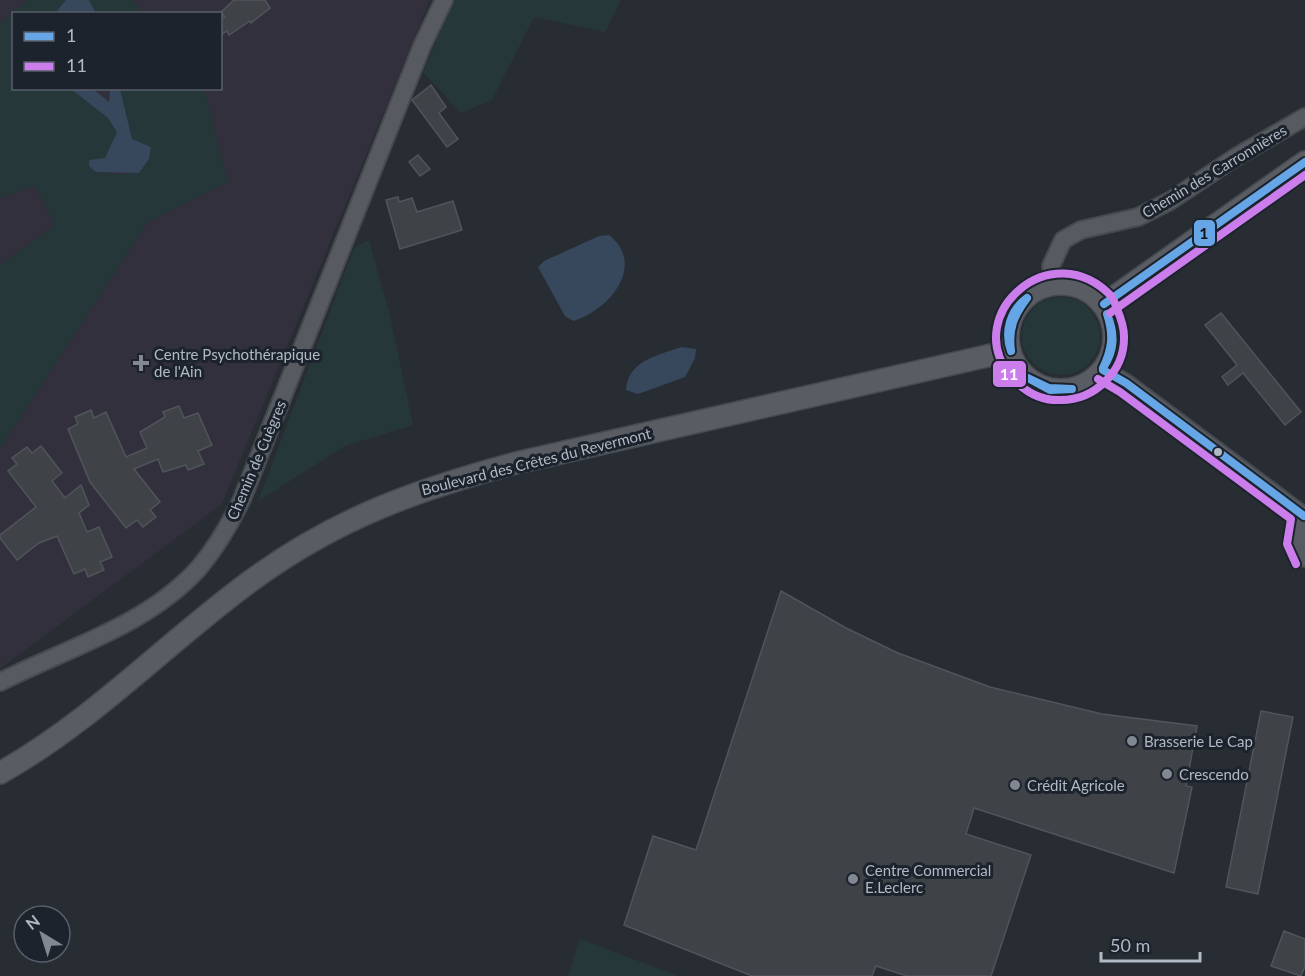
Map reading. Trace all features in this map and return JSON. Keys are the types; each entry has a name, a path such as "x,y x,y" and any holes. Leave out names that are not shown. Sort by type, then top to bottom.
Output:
{"main road":[{"path":"1104,303 1305,162"},
{"path":"1055,283 1073,284 1090,291 1104,303 1112,319 1115,337 1112,354 1103,370 1091,381 1076,388 1059,390 1042,387 1022,373 1009,351 1007,333 1022,300 1037,288 1055,283"},
{"name":"Boulevard des Crêtes du Revermont","path":"0,773 25,760 92,712 252,580 299,548 351,518 396,499 438,484 516,463 1009,351"}],"street":[{"name":"Chemin de Cuègres","path":"0,682 92,640 145,611 191,575 218,542 242,499 422,46 444,0"},
{"name":"Chemin des Carronnières","path":"1055,283 1051,266 1063,240 1081,230 1138,217 1170,201 1236,157 1305,117"},
{"path":"1103,370 1126,383 1304,515 1297,535 1298,545 1305,558"}],"shaded area":[{"name":"Centre Psychothérapique de l'Ain","path":"0,0 430,0 222,504 0,669"},
{"path":"28,0 66,0 56,12 14,12"},
{"path":"89,0 132,0 142,12 95,12"},
{"path":"453,0 621,0 605,32 534,17 492,100 461,113 423,72"},
{"path":"12,14 12,90 72,90 108,118 117,132 105,158 89,160 96,172 130,174 136,172 143,168 152,152 132,139 120,90 204,90 228,182 147,223 0,449 0,265 55,225 35,186 0,198 0,24"},
{"path":"369,240 390,316 413,425 345,446 258,501 354,248"},
{"path":"1053,297 1069,297 1083,303 1094,314 1100,328 1100,344 1094,358 1083,369 1069,375 1053,375 1039,369 1028,358 1022,344 1022,328 1028,314 1039,303"},
{"path":"580,939 678,976 568,976"}],"water":[{"path":"66,0 89,0 95,12 56,12"},
{"path":"72,90 94,90 109,102 110,90 120,90 132,139 151,147 149,159 139,173 96,172 89,166 89,160 105,158 117,132 108,118"},
{"path":"609,235 620,247 624,260 624,273 619,286 599,308 573,321 565,316 538,267 544,261 599,236"},
{"path":"681,347 696,349 695,358 685,377 638,394 626,390 632,372 638,366 653,357"}],"building":[{"path":"234,0 265,0 270,8 251,23 250,21 229,35 227,31 222,34 222,18 225,17 221,12"},
{"path":"431,85 446,107 439,113 458,139 447,147 412,100"},
{"path":"418,155 430,169 420,176 409,162"},
{"path":"398,197 399,202 412,198 417,212 453,201 462,230 400,249 386,200"},
{"path":"1221,313 1301,412 1285,425 1243,373 1228,385 1222,377 1237,365 1205,325"},
{"path":"179,406 184,418 198,413 212,445 198,451 204,464 188,470 186,465 163,472 158,459 134,469 160,502 150,510 156,517 143,527 137,520 126,528 90,482 68,429 78,424 75,417 91,410 94,418 106,412 126,457 147,448 140,432 165,417 163,412"},
{"path":"41,446 62,473 52,481 65,498 81,485 89,505 79,513 87,532 99,527 112,557 100,562 104,570 88,577 85,569 74,574 57,536 39,543 17,560 0,538 0,535 36,507 8,471 17,464 12,458 27,447 32,453"},
{"path":"781,591 846,628 898,653 990,687 1102,714 1197,726 1186,786 1192,787 1174,873 974,808 966,834 1031,855 991,976 907,976 876,966 872,976 752,976 624,925 653,836 696,850"},
{"path":"1261,711 1293,717 1258,894 1226,887"},
{"path":"1284,931 1305,939 1305,966 1301,976 1271,966"}],"transit line":[{"name":"1","path":"1104,304 1305,162"},
{"name":"11","path":"1110,313 1305,175"},
{"name":"11","path":"1112,297 1088,279 1064,274 1040,277 1020,289 1005,307 997,328 998,352 1010,375 1027,391 1046,399 1074,399 1096,389 1113,372 1123,349 1123,327 1114,301"},
{"name":"1","path":"1011,351 1008,336 1010,322 1016,309 1027,298"},
{"name":"1","path":"1011,351 1010,336 1013,323 1027,298"},
{"name":"1","path":"1103,368 1111,342 1111,329 1107,314"},
{"name":"1","path":"1103,368 1112,348 1111,328 1107,314"},
{"name":"1","path":"1103,370 1126,383 1304,516"},
{"name":"1","path":"1028,378 1049,388 1072,389"},
{"name":"1","path":"1028,378 1050,390 1072,389"},
{"name":"11","path":"1098,379 1120,392 1291,519 1287,544 1296,564"}],"place":[{"name":"Centre Psychothérapique de l'Ain","path":"141,363"},
{"name":"Brasserie Le Cap","path":"1132,741"},
{"name":"Crescendo","path":"1167,774"},
{"name":"Crédit Agricole","path":"1015,785"},
{"name":"Centre Commercial E.Leclerc","path":"853,879"}]}
